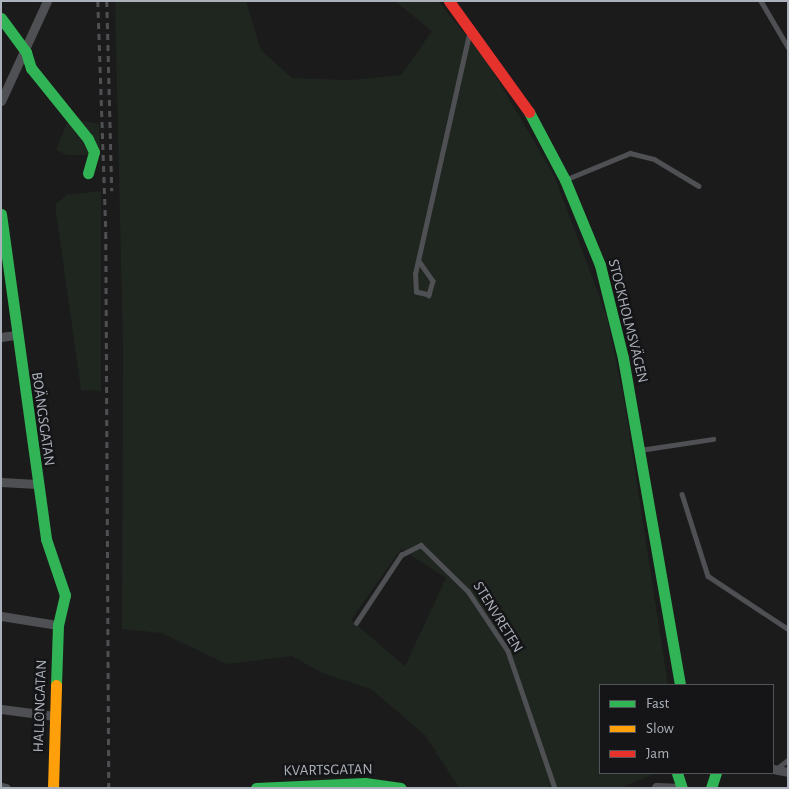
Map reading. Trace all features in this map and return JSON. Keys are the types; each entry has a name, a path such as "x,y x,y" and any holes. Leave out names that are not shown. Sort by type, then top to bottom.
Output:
{"street":[{"path":"1,101 26,52 47,1"},
{"name":"STOCKHOLMSVÄGEN","path":"449,1 471,28 527,108 565,180 607,290 640,450 680,684"},
{"path":"1,18 26,52 31,68 88,139 94,152 88,173"},
{"name":"BOÄNGSGATAN","path":"1,214 16,335 46,538 65,595 58,624"},
{"path":"1,337 16,335"},
{"path":"1,482 37,484"},
{"path":"1,616 58,624"},
{"name":"HALLONGATAN","path":"53,788 58,624"},
{"path":"1,708 54,716"},
{"path":"774,769 788,772"},
{"path":"655,787 674,774"},
{"path":"655,787 682,788 676,774"},
{"name":"KVARTSGATAN","path":"256,788 365,783 401,788"},
{"path":"1,787 6,788"}],"lane":[{"path":"762,1 788,47"},
{"path":"419,261 433,281 428,295 419,295 414,287 419,261 471,28"},
{"path":"565,180 630,153 654,159 699,186"},
{"path":"640,450 714,439"},
{"path":"682,494 708,576 788,629"},
{"name":"STENVRETEN","path":"356,623 401,555 421,545 468,590 508,651 554,788"},
{"path":"774,769 788,760"}],"shaded area":[{"path":"115,1 246,1 261,50 292,78 350,80 401,75 432,31 395,1 438,1 486,60 554,175 607,317 625,405 668,684 599,684 599,774 654,774 620,788 459,788 425,735 371,689 322,673 292,656 227,664 161,633 122,629 123,349","holes":["401,549 446,578 405,666 351,620"]},
{"path":"69,118 99,124 100,150 93,155 67,155 56,150"},
{"path":"101,191 101,391 81,390 56,204 67,195"}],"railway":[{"path":"98,1 106,233 109,788"},
{"path":"107,1 112,191"}],"traffic: fast":[{"path":"1,18 26,52 31,68 88,139 94,152 88,173"},
{"path":"529,112 565,180 600,265 623,358 680,684"},
{"path":"1,214 46,539 65,595 58,625 56,685"},
{"path":"677,774 682,788"},
{"path":"711,788 716,774"},
{"path":"256,788 365,783 401,788"}],"traffic: slow":[{"path":"53,788 56,685"}],"traffic: jam":[{"path":"449,1 529,112"}]}
